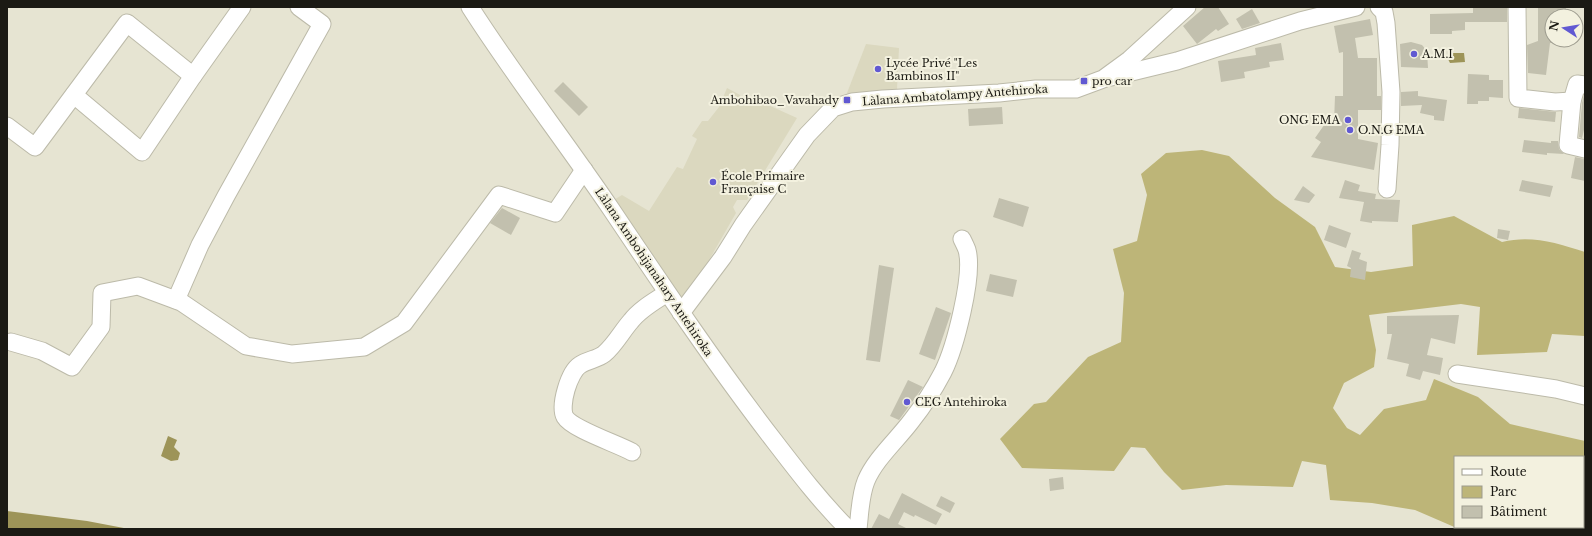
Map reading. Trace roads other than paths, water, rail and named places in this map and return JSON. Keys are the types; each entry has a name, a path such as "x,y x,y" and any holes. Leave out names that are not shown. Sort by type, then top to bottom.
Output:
{"street":[{"path":"74,95 142,152 242,7"},
{"path":"176,300 200,245 218,210 322,24 299,7"},
{"name":"Làlana Ambohijanahary Antehiroka","path":"470,7 518,79 584,170 667,293 756,417 807,483 848,529"},
{"path":"1103,79 1177,61 1300,21 1356,7"},
{"path":"1379,7 1384,12 1386,23 1391,92 1387,189"},
{"path":"1517,7 1518,98 1555,102 1572,101"},
{"name":"Làlana Ambatolampy Antehiroka","path":"682,313 723,257 743,225 807,135 833,108 852,102 883,99 999,93 1036,89 1076,89 1103,79 1129,60 1183,8"},
{"path":"7,126 35,147 127,23 193,76"},
{"path":"1585,85 1577,84 1572,101 1568,145 1585,149"},
{"path":"12,342 42,351 72,368 101,327 102,293 138,286 181,302 246,346 292,354 364,347 404,323 499,195 555,213 584,170"},
{"path":"858,529 866,481 880,459 912,420 929,396 944,370 954,345 968,281 967,251 962,239"},
{"path":"632,452 575,426 566,418 562,409 572,372 578,365 587,360 604,355 632,320 667,293"},
{"path":"1457,374 1556,389 1585,396"}],"place":[{"name":"A.M.I","path":"1414,54"},
{"name":"Lycée Privé \"Les Bambinos II\"","path":"878,69"},
{"name":"pro car","path":"1084,81"},
{"name":"Ambohibao_Vavahady","path":"847,100"},
{"name":"ONG EMA","path":"1348,120"},
{"name":"O.N.G EMA","path":"1350,130"},
{"name":"École Primaire Française C","path":"713,182"},
{"name":"CEG Antehiroka","path":"907,402"}]}
